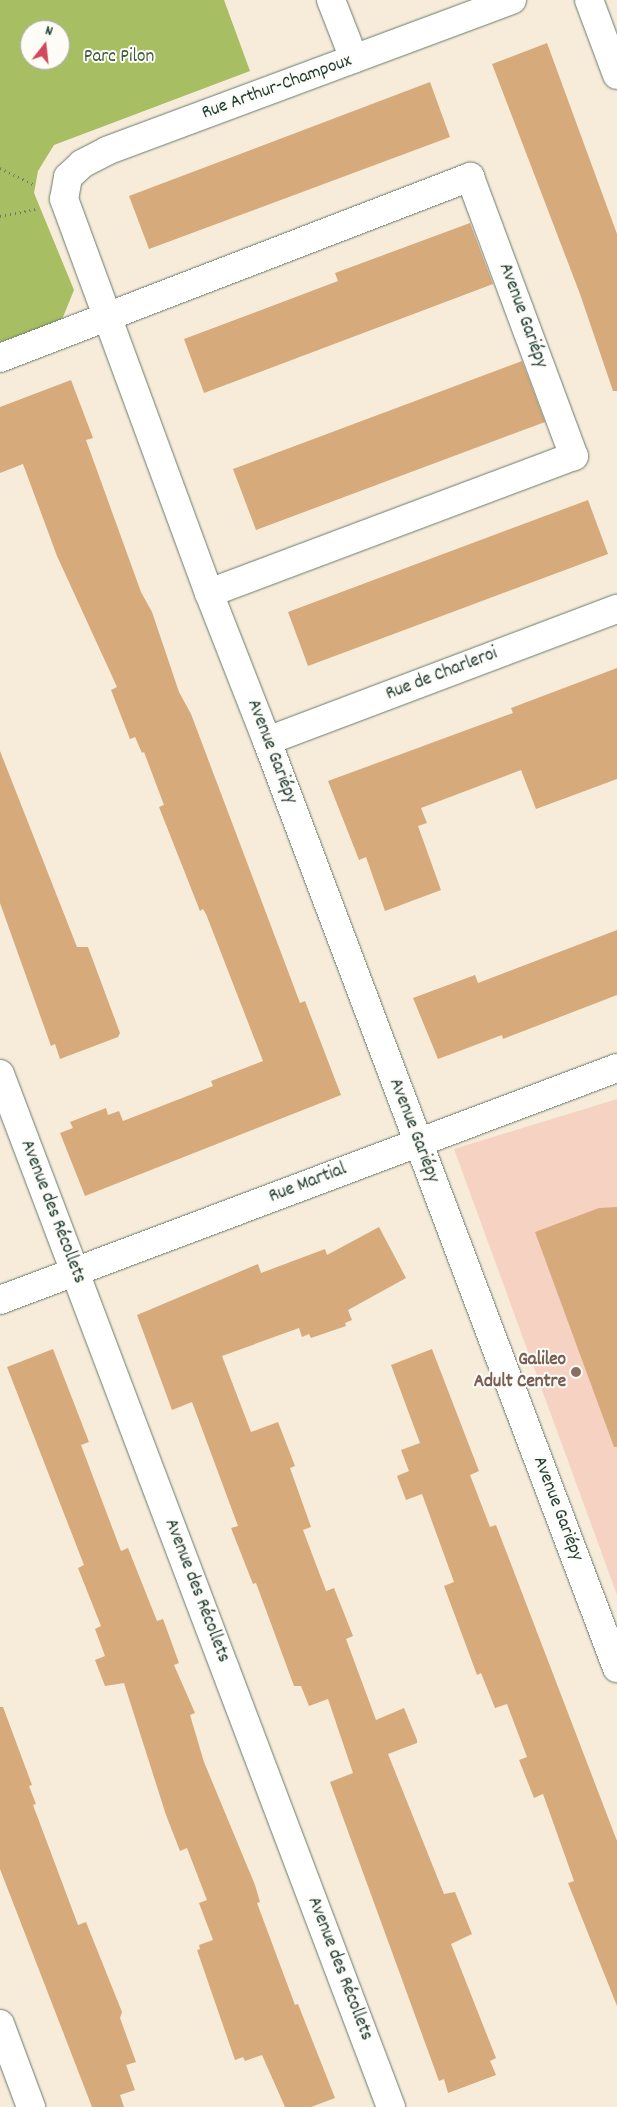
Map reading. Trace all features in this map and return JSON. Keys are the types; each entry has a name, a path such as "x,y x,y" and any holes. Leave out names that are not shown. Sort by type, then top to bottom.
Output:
{"street":[{"path":"332,0 354,59"},
{"name":"Rue Arthur-Champoux","path":"64,200 68,178 82,164 107,152 512,0"},
{"path":"589,0 617,75"},
{"path":"604,0 605,42"},
{"name":"Avenue Gariépy","path":"105,318 470,177 574,456 209,593"},
{"name":"Avenue Gariépy","path":"64,200 105,318 209,593 268,740 417,1142 617,1668"},
{"path":"0,358 105,318"},
{"name":"Rue de Charleroi","path":"268,740 617,609"},
{"name":"Rue Martial","path":"0,1300 617,1068"},
{"name":"Avenue des Récollets","path":"0,1074 391,2107"},
{"path":"0,2024 31,2107"}],"path":[{"path":"0,168 64,200"},
{"path":"0,216 26,212 64,200"}],"shaded area":[{"name":"Galileo Adult Centre","path":"617,1099 617,1595 454,1149"}],"green space":[{"name":"Parc Pilon","path":"0,0 224,0 250,71 54,145 38,171 34,193 74,290 61,322 0,342"}],"building":[{"path":"547,43 617,234 617,391 613,391 580,294 492,64"},
{"path":"430,82 450,137 149,249 129,196"},
{"path":"470,223 493,284 204,393 184,339 338,281 335,273"},
{"path":"522,361 545,422 256,530 233,469"},
{"path":"71,380 93,438 86,440 141,592 152,612 179,692 191,714 300,1003 305,1001 341,1095 85,1196 60,1133 73,1128 70,1122 106,1108 108,1115 119,1111 123,1121 213,1086 211,1081 263,1061 206,914 203,909 200,911 159,807 164,805 144,752 142,753 135,737 130,739 111,690 117,687 57,556 23,464 0,473 0,407"},
{"path":"588,500 608,554 308,666 288,612"},
{"path":"617,668 617,779 536,809 521,770 421,808 427,823 418,826 441,890 385,911 366,857 359,860 328,781 513,713 511,708"},
{"path":"0,751 77,947 88,947 120,1033 118,1037 60,1059 55,1044 51,1046 0,903"},
{"path":"617,930 617,995 503,1039 502,1035 438,1059 413,998 475,975 478,983"},
{"path":"617,1207 617,1447 614,1447 535,1232 599,1208"},
{"path":"379,1227 406,1278 348,1310 352,1320 345,1323 346,1326 311,1338 309,1334 302,1337 299,1328 222,1356 251,1432 278,1422 295,1466 290,1468 311,1527 303,1530 326,1591 334,1588 353,1636 346,1639 376,1720 404,1708 417,1740 417,1743 388,1754 444,1894 455,1892 472,1934 451,1944 496,2058 490,2061 496,2075 448,2093 444,2079 439,2081 330,1782 353,1773 328,1699 309,1706 301,1686 294,1686 256,1583 253,1584 231,1528 238,1526 192,1402 172,1410 137,1315 258,1264 261,1273 325,1249 327,1255"},
{"path":"53,1349 89,1442 81,1445 121,1551 128,1548 157,1621 163,1619 179,1663 174,1665 195,1713 190,1715 204,1762 255,1885 260,1902 257,1903 295,2005 298,2004 335,2098 311,2107 285,2107 262,2055 245,2061 243,2057 235,2060 197,1950 200,1949 199,1945 213,1940 199,1903 207,1900 187,1848 180,1851 166,1815 124,1683 105,1686 95,1660 105,1656 95,1629 101,1626 78,1568 84,1565 7,1367"},
{"path":"432,1349 479,1471 470,1475 490,1527 496,1525 617,1841 617,2006 568,1883 574,1881 543,1794 534,1798 519,1760 527,1757 507,1704 495,1708 481,1673 477,1675 444,1586 454,1582 422,1494 406,1500 397,1476 409,1471 401,1450 420,1443 391,1365"},
{"path":"0,1707 3,1707 32,1785 29,1786 36,1804 33,1805 78,1925 86,1922 122,2012 120,2018 136,2062 126,2065 135,2090 120,2095 124,2107 92,2107 0,1869"}],"place":[{"name":"Galileo Adult Centre","path":"576,1372"}]}
